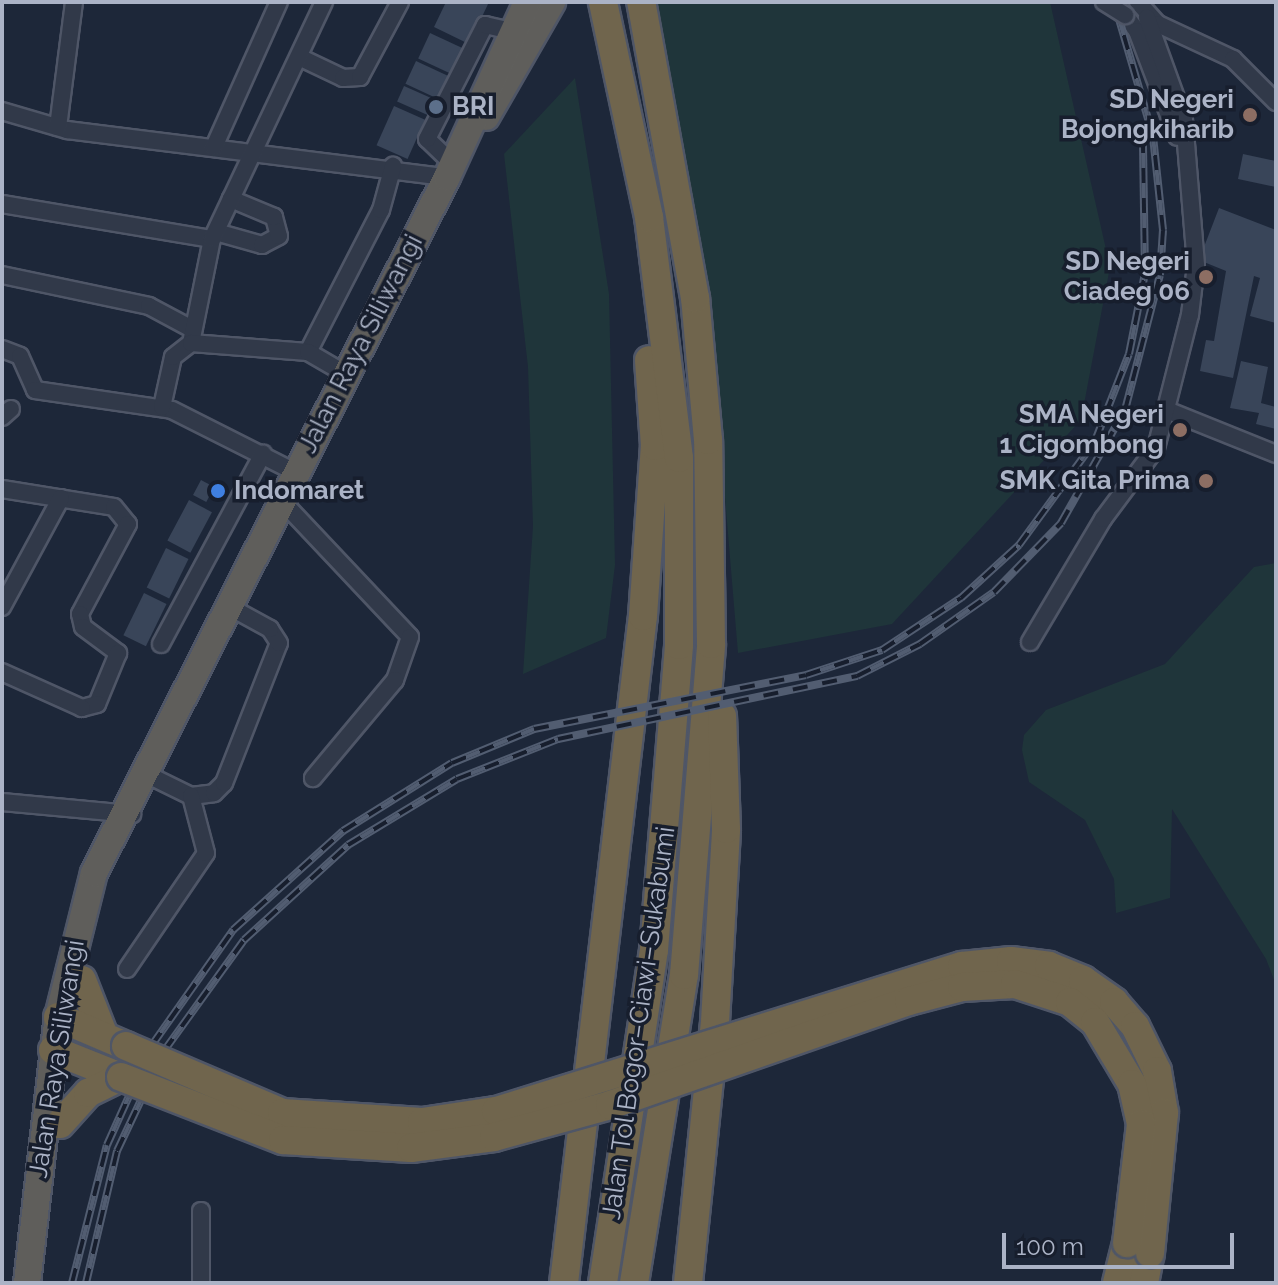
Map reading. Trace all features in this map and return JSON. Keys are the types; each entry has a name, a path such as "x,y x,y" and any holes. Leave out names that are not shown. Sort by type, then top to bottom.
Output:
{"highway":[{"name":"Jalan Tol Bogor–Ciawi–Sukabumi","path":"603,2 649,217 679,458 679,645 654,950 603,1283"},
{"name":"Jalan Tol Bogor–Ciawi–Sukabumi","path":"634,1283 684,975 711,644 708,440 695,298 641,2"},
{"name":"Jalan Raya Siliwangi","path":"454,163 511,31 542,6"},
{"name":"Jalan Raya Siliwangi","path":"27,1283 82,908 295,472 454,163 542,6"},
{"path":"564,1283 643,616 655,446 638,260 649,217"},
{"path":"691,1278 726,829 721,691 711,644"},
{"name":"Jalan Raya Siliwangi","path":"66,1020 82,980 130,808"},
{"path":"66,1020 282,1113 422,1122 523,1103 962,966 1011,961 1049,966 1083,980 1114,1002 1135,1026 1157,1071 1164,1126 1139,1248 1117,1283"},
{"path":"82,980 115,1041"},
{"path":"61,1052 283,1140 411,1148 494,1137 610,1105 909,1001 962,987 1015,984 1070,1002 1095,1022 1132,1084 1141,1124 1139,1248 1144,1283"},
{"name":"Jalan Raya Siliwangi","path":"42,1283 60,1124 61,1052"},
{"path":"60,1124 88,1093 121,1077"}],"street":[{"path":"58,127 74,2"},
{"path":"214,147 279,2"},
{"path":"162,407 173,357 192,336 214,235 324,2"},
{"path":"299,57 343,78 360,77 400,2"},
{"path":"1104,2 1125,15 1172,119 1193,212"},
{"path":"1030,642 1103,519 1156,448 1169,411 1194,293 1193,212 1184,120 1147,18 1138,2"},
{"path":"1147,18 1233,59 1276,102"},
{"path":"454,163 427,139 485,25 511,31"},
{"path":"3,115 58,127 214,147 393,166 454,163"},
{"path":"308,352 381,210 393,166"},
{"path":"2,204 214,235 262,245 279,236 274,217 231,199"},
{"path":"2,275 149,306 192,336 308,352 346,374"},
{"path":"2,349 20,356 35,390 162,407 295,472"},
{"path":"1169,411 1276,454"},
{"path":"161,644 263,454"},
{"path":"2,489 114,507 126,515 125,535 79,619 117,651 116,667 90,709 2,672"},
{"path":"2,607 61,498"},
{"path":"281,500 410,637 395,680 313,778"},
{"path":"146,774 191,796 214,793 224,783 278,650 278,637 270,629 228,606"},
{"path":"127,969 206,853 191,796"},
{"path":"2,802 130,808"},
{"path":"201,1211 201,1283"}],"green space":[{"path":"650,2 1050,2 1110,267 1081,420 892,624 738,653 722,462"},
{"path":"575,78 609,294 615,565 606,638 523,674 533,526 528,367 504,154"},
{"path":"1276,563 1276,985 1266,959 1172,809 1170,898 1116,913 1114,879 1085,820 1029,782 1022,750 1024,735 1046,710 1165,664 1254,567"}],"building":[{"path":"446,2 489,2 469,44 434,27"},
{"path":"430,33 464,49 453,74 418,58"},
{"path":"416,61 450,77 440,100 405,84"},
{"path":"404,86 435,100 428,115 397,102"},
{"path":"394,106 425,120 408,159 377,145"},
{"path":"1243,154 1276,161 1276,187 1238,179"},
{"path":"1219,208 1276,230 1276,323 1250,316 1260,278 1254,276 1233,378 1200,371 1206,340 1214,341 1226,271 1199,260"},
{"path":"1241,361 1268,367 1261,403 1276,407 1276,429 1256,424 1259,413 1230,408"},
{"path":"201,480 214,487 206,502 193,495"},
{"path":"189,500 212,512 190,553 167,541"},
{"path":"166,548 188,559 169,599 147,588"},
{"path":"144,593 166,604 146,646 123,635"}],"railway":[{"path":"86,1283 117,1151 164,1051 244,940 348,845 457,779 558,739 857,676 920,644 994,592 1061,523 1125,410 1160,275 1163,230 1153,136 1114,2"},
{"path":"72,1283 107,1145 152,1045 233,930 343,831 452,763 534,729 806,675 882,650 961,598 1019,545 1095,441 1129,354 1145,273 1143,140"}],"place":[{"name":"BRI","path":"436,107"},
{"name":"SD Negeri Bojongkiharib","path":"1250,115"},
{"name":"SD Negeri Ciadeg 06","path":"1206,277"},
{"name":"SMA Negeri 1 Cigombong","path":"1180,430"},
{"name":"SMK Gita Prima","path":"1206,481"},
{"name":"Indomaret","path":"218,491"}]}
